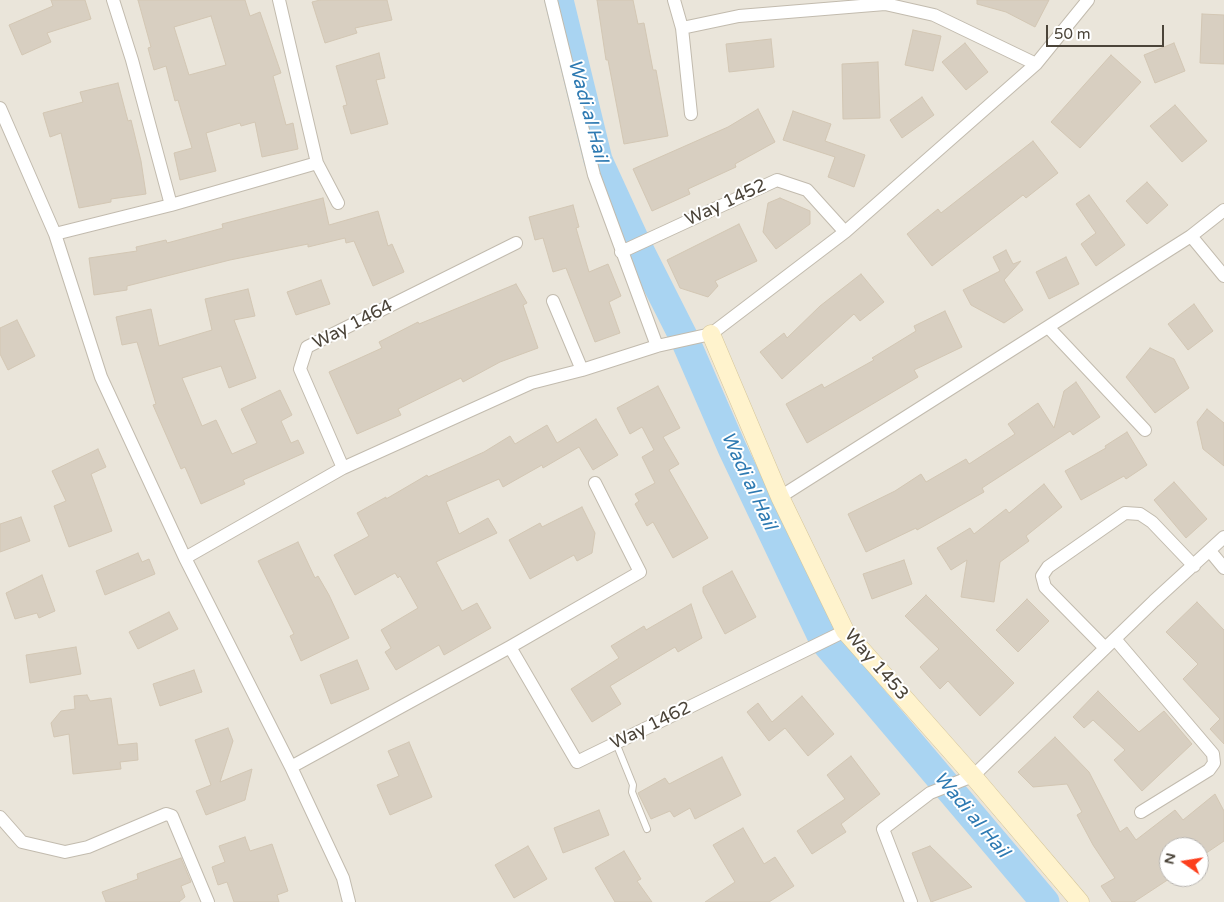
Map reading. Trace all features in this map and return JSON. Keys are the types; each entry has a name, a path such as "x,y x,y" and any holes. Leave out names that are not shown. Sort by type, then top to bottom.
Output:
{"street":[{"path":"114,0 171,205"},
{"path":"279,0 317,162 338,203"},
{"path":"551,0 594,176 657,346"},
{"path":"674,0 682,28 691,114"},
{"path":"186,558 343,468 531,382 582,370 657,346 711,334 844,232 1036,64 1088,0"},
{"path":"682,28 739,16 885,4 934,15 1036,64"},
{"path":"0,108 55,234 102,377 186,558 291,767 342,878 349,902"},
{"path":"55,234 171,205 317,162"},
{"name":"Way 1452","path":"621,252 777,180 807,190 844,232"},
{"path":"780,497 1191,236 1224,210"},
{"path":"1191,236 1224,276"},
{"name":"Way 1464","path":"343,468 300,369 307,347 516,243"},
{"path":"553,301 582,370"},
{"path":"1048,326 1145,430"},
{"name":"Way 1453","path":"711,334 780,497 845,631 973,776 1080,902"},
{"path":"291,767 510,647 640,572 594,483"},
{"path":"1105,648 1045,587 1042,576 1048,566 1126,513 1140,514 1152,522 1194,566"},
{"path":"910,902 883,829 930,793 973,776 1105,648 1224,537"},
{"path":"1210,551 1224,568"},
{"name":"Way 1462","path":"510,647 577,762 845,631"},
{"path":"1115,639 1213,754 1214,763 1210,770 1141,812"},
{"path":"0,817 22,842 65,852 88,847 166,814 172,816 208,902"}],"lane":[{"path":"616,743 633,786 632,792 647,829"}],"shaded area":[{"path":"0,0 1224,0 1224,902 0,902"}],"building":[{"path":"51,0 85,0 91,19 47,33 51,42 22,55 9,25 53,6"},
{"path":"138,0 245,0 250,16 260,12 281,73 273,76 286,125 293,123 298,149 262,157 255,122 241,126 240,123 206,133 216,171 180,180 174,153 192,148 178,100 175,101 166,66 154,70 148,48 151,47","holes":["211,16 226,65 189,75 174,27"]},
{"path":"320,0 387,0 392,20 355,28 357,33 325,43 312,2"},
{"path":"597,0 633,0 638,24 644,23 653,70 656,70 668,136 624,144 608,60 606,60"},
{"path":"977,0 1049,0 1035,27 1006,12 977,4"},
{"path":"1202,14 1224,15 1224,64 1200,63"},
{"path":"913,30 941,36 933,71 905,65"},
{"path":"771,39 774,67 729,72 726,44"},
{"path":"965,43 988,72 966,90 942,62"},
{"path":"1174,43 1185,71 1155,83 1144,55"},
{"path":"379,53 385,78 376,80 388,124 351,134 343,106 347,105 336,66"},
{"path":"1111,55 1141,82 1080,148 1051,122"},
{"path":"878,62 880,118 843,119 842,64"},
{"path":"118,83 128,121 131,120 141,161 146,194 111,199 111,202 79,208 61,133 50,137 43,113 83,102 80,92"},
{"path":"922,97 934,115 902,138 890,120"},
{"path":"1175,105 1207,141 1182,162 1150,126"},
{"path":"758,109 775,142 735,164 736,167 688,189 690,194 652,211 633,169 728,127"},
{"path":"793,111 831,124 825,141 865,155 854,187 828,177 835,157 783,140"},
{"path":"1033,141 1058,173 1026,198 1023,195 932,266 907,234 938,209 941,213"},
{"path":"1147,182 1168,205 1147,224 1126,201"},
{"path":"1089,195 1125,245 1096,266 1081,244 1096,233 1076,204"},
{"path":"323,198 329,225 378,211 388,246 392,244 404,272 373,286 354,241 346,243 345,238 308,247 308,244 230,260 127,286 127,290 94,295 89,258 137,251 136,247 166,240 167,243 223,228 222,224"},
{"path":"780,198 810,211 810,224 776,249 763,232 768,203"},
{"path":"573,205 579,227 576,228 589,272 608,264 621,296 609,302 620,333 595,342 566,268 553,272 543,238 535,240 529,217"},
{"path":"739,224 757,261 715,281 718,286 708,297 680,288 667,260"},
{"path":"1006,250 1013,264 1021,261 1004,280 1023,310 1004,323 971,305 963,290 1000,271 993,257"},
{"path":"1066,257 1079,284 1049,299 1036,272"},
{"path":"861,274 884,302 860,321 854,314 782,379 760,352 784,333 787,338 820,306"},
{"path":"321,280 330,304 296,315 287,292"},
{"path":"516,284 527,303 523,305 538,348 500,362 463,382 461,378 398,409 401,415 357,434 329,372 382,348 379,342 418,322 419,324"},
{"path":"248,289 255,316 234,320 256,378 229,388 221,366 182,378 202,426 216,420 232,454 257,443 241,409 280,390 292,415 281,421 291,443 298,440 304,453 243,480 245,484 201,504 185,467 181,469 153,405 156,404 137,342 122,345 116,317 151,309 159,346 212,330 205,299"},
{"path":"1194,304 1213,331 1188,350 1168,324"},
{"path":"945,311 962,347 914,370 918,377 807,443 786,404 822,384 824,388 874,360 872,358 916,331 914,326"},
{"path":"17,320 35,356 8,370 0,354 0,328"},
{"path":"1150,348 1174,359 1189,388 1155,413 1126,377"},
{"path":"1076,382 1100,417 1073,435 1070,431 982,488 984,492 917,530 916,528 866,552 848,514 895,491 921,474 926,482 966,459 969,464 1015,434 1008,424 1038,403 1054,428 1064,391"},
{"path":"658,386 680,428 663,437 679,464 669,470 708,538 673,558 653,522 647,526 635,504 639,501 635,494 655,483 642,457 654,450 642,427 630,434 617,408"},
{"path":"1207,409 1224,423 1224,466 1203,449 1197,422"},
{"path":"596,419 618,455 593,470 579,447 543,468 542,465 503,487 499,479 446,502 459,534 488,518 497,533 436,562 462,611 477,603 491,628 444,655 439,645 396,670 385,652 391,648 381,630 418,608 400,576 398,578 395,573 355,595 334,555 369,536 357,513 386,497 386,499 427,475 428,477 484,452 510,436 515,444 547,425 557,443"},
{"path":"1127,432 1147,465 1126,479 1124,476 1081,500 1065,471 1106,448 1105,446"},
{"path":"98,449 106,467 91,474 112,531 69,547 54,506 66,501 52,471"},
{"path":"1174,482 1207,519 1186,538 1154,500"},
{"path":"1044,484 1062,507 1026,536 1029,541 1000,562 994,602 961,597 967,560 951,570 937,548 970,528 974,534 1006,509 1009,513"},
{"path":"582,507 595,533 592,553 577,561 574,555 530,579 509,540 540,523 542,527"},
{"path":"21,517 30,541 0,552 0,524"},
{"path":"298,542 315,578 318,576 329,595 349,638 301,661 290,636 294,634 258,561"},
{"path":"138,553 142,562 149,559 155,574 105,595 96,571"},
{"path":"904,560 912,584 872,599 863,574"},
{"path":"732,571 756,617 725,634 703,592 703,587"},
{"path":"42,575 55,611 39,618 37,613 15,619 6,593"},
{"path":"926,595 1014,683 980,716 948,681 940,689 920,667 939,649 905,616"},
{"path":"1027,599 1049,621 1018,652 996,630"},
{"path":"1197,602 1224,630 1224,744 1210,729 1220,719 1183,679 1198,664 1166,632"},
{"path":"691,604 702,638 678,652 675,647 610,686 621,704 592,722 571,689 619,658 611,646 644,626 646,630"},
{"path":"169,612 178,629 138,649 129,632"},
{"path":"76,647 81,674 30,683 26,655"},
{"path":"357,660 369,689 331,704 320,675"},
{"path":"194,670 202,692 160,706 153,684"},
{"path":"1098,691 1139,732 1164,711 1192,744 1142,791 1114,760 1125,750 1093,720 1084,728 1073,717"},
{"path":"87,695 90,701 111,698 118,745 137,743 138,760 120,762 121,769 73,774 69,734 54,737 51,723 61,711 75,709 74,696"},
{"path":"802,696 834,734 808,756 785,728 769,741 747,712 758,703 772,722"},
{"path":"228,728 233,741 220,782 252,769 245,800 206,815 196,791 211,785 195,740"},
{"path":"1055,737 1089,772 1120,832 1127,827 1136,840 1175,810 1183,820 1215,794 1224,811 1224,841 1209,851 1209,837 1159,837 1159,886 1134,902 1112,902 1101,886 1115,878 1093,845 1077,815 1082,812 1067,784 1033,787 1018,772"},
{"path":"409,742 432,797 390,815 377,785 399,776 388,751"},
{"path":"851,756 880,794 841,824 846,832 812,854 797,831 845,799 827,775"},
{"path":"722,757 741,795 695,819 690,808 674,817 670,811 651,819 638,793 665,778 669,784"},
{"path":"599,810 609,835 563,853 554,828"},
{"path":"743,828 764,864 775,857 794,886 769,902 705,902 735,882 713,845"},
{"path":"245,837 250,851 272,844 288,891 277,895 279,902 234,902 227,882 218,885 212,867 225,862 219,846"},
{"path":"528,846 547,879 514,898 495,865"},
{"path":"930,846 972,887 931,902 912,853"},
{"path":"624,851 641,879 637,881 652,902 615,902 595,868"},
{"path":"181,858 191,882 181,886 185,897 179,902 106,902 102,892 138,879 137,874"}],"waterway":[{"name":"Wadi al Hail","path":"559,0 598,160 637,245 685,340 732,448 824,641 1045,902"}]}
